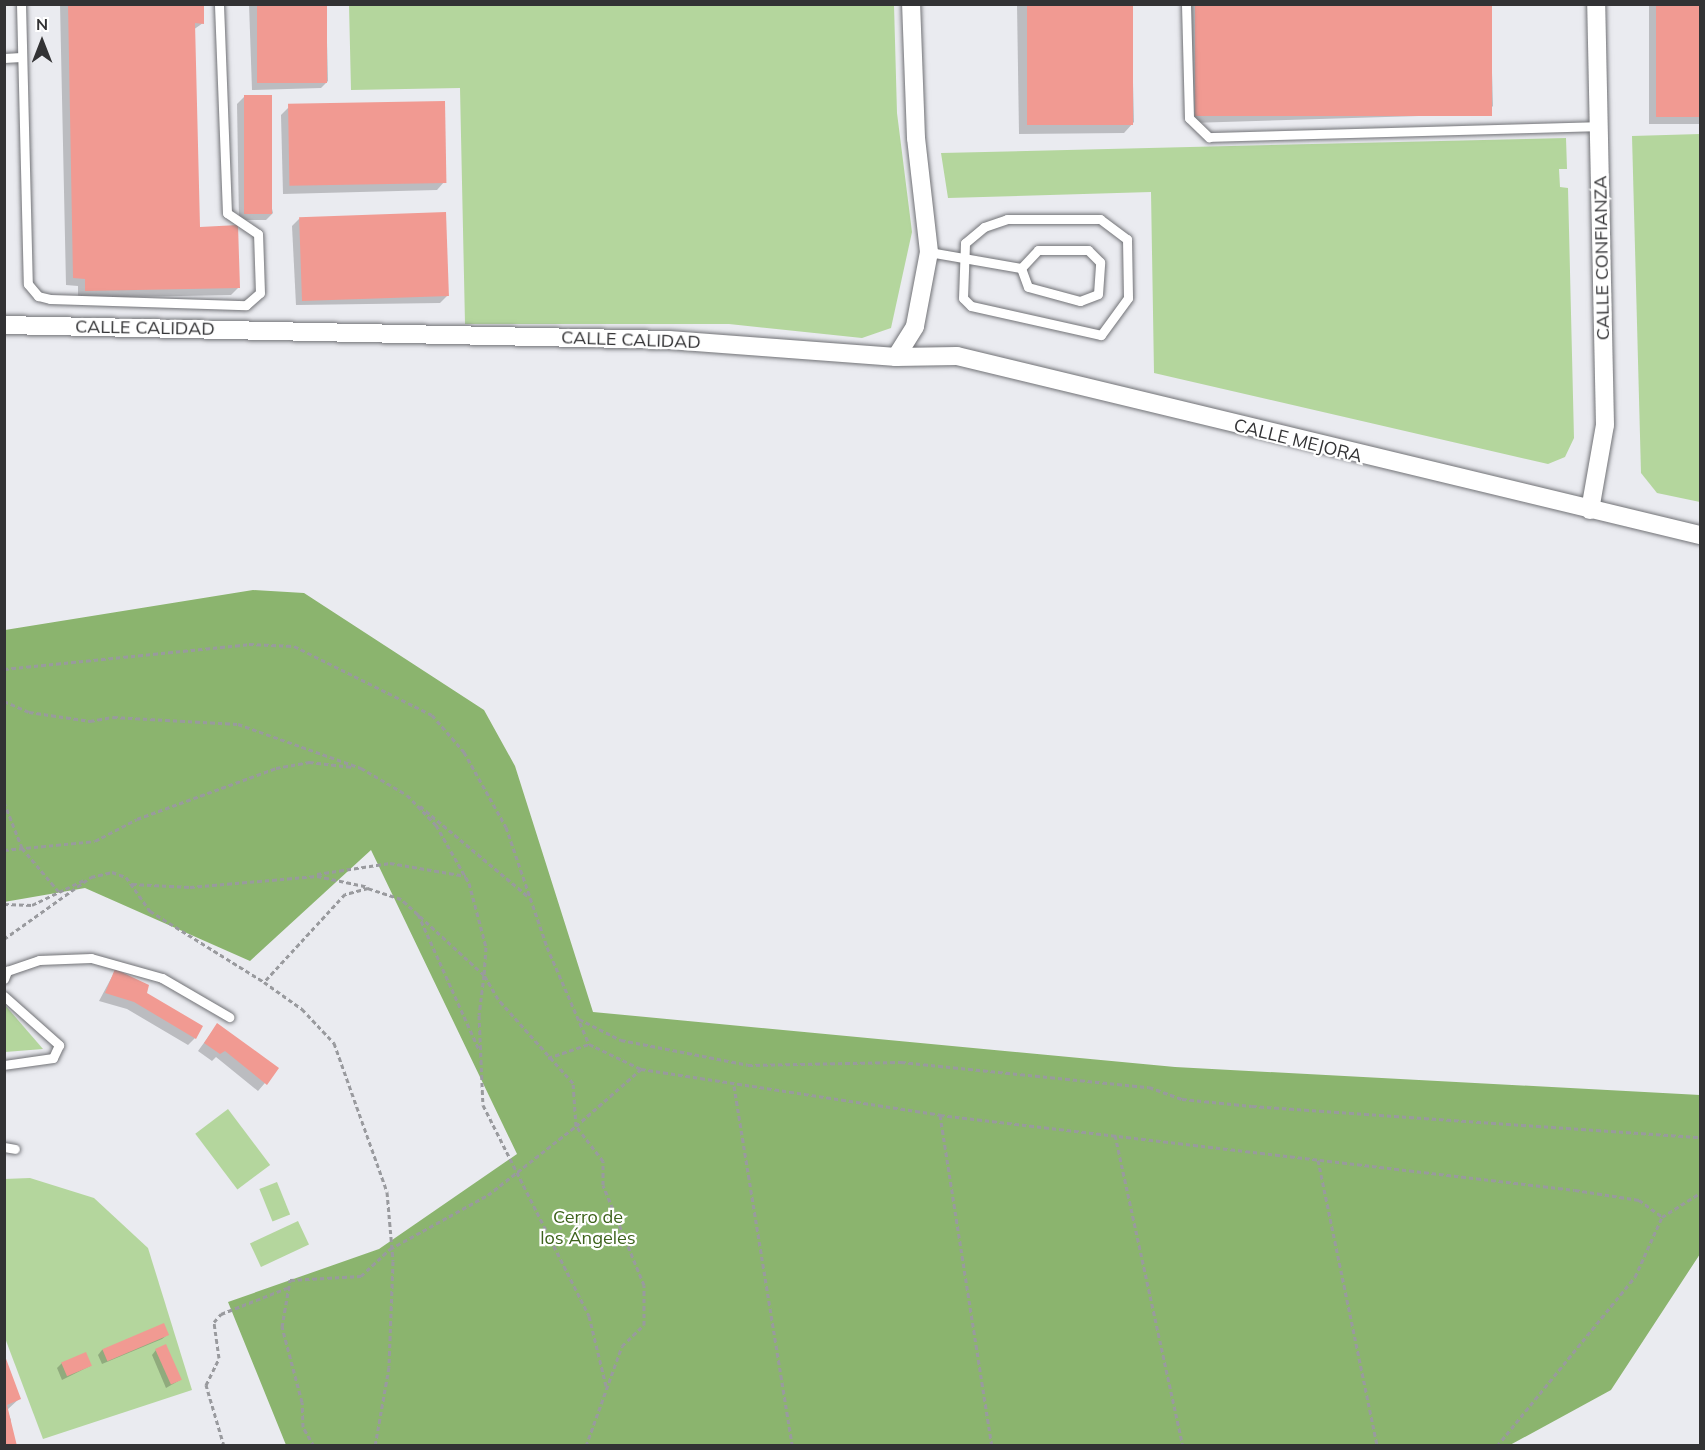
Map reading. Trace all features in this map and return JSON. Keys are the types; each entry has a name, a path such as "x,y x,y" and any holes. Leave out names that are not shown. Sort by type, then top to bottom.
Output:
{"street":[{"path":"896,357 915,326 929,252 910,4"},
{"name":"CALLE CONFIANZA","path":"1590,510 1605,426 1596,4"},
{"name":"CALLE CALIDAD","path":"4,325 669,340 896,357"},
{"name":"CALLE MEJORA","path":"896,357 957,356 1701,535"}],"lane":[{"path":"21,4 26,269 38,296 246,305 260,292 258,234 226,213 219,4"},
{"path":"1186,4 1189,118 1209,137 1599,126"},
{"path":"4,58 21,57"},
{"path":"1100,219 1127,239 1128,298 1101,335 1094,337 971,306 961,290 963,258 972,235 996,222 1100,219"},
{"path":"1038,250 1088,250 1100,262 1100,287 1091,300 1080,302 1028,287 1022,268 1038,250"},
{"path":"929,252 1022,268"},
{"path":"4,979 7,971 39,960 91,958 162,978 229,1017"},
{"path":"4,996 58,1045 53,1058 4,1065"},
{"path":"4,1147 15,1149"}],"path":[{"path":"4,669 249,644 294,645 352,671 432,715 464,752 506,827 530,899 589,1044 641,1069 734,1086 940,1115 1639,1200 1662,1217"},
{"path":"4,700 29,712 90,721 113,717 238,724 361,768 411,800 530,899"},
{"path":"4,850 94,841 137,819 276,768 309,762 361,768"},
{"path":"411,800 436,825 466,876 486,947 479,1052 483,1105 589,1316 606,1386"},
{"path":"4,802 22,848 59,892"},
{"path":"131,884 190,886 303,876 390,863 466,876"},
{"path":"4,904 32,905 91,877 112,872 131,884 150,911 264,982 302,1009 334,1043 387,1192 390,1249 389,1367 375,1446"},
{"path":"303,876 354,881 416,910 484,975 548,1058 573,1083 576,1126 603,1161 603,1185 644,1285 644,1325 622,1346 586,1446"},
{"path":"4,939 12,938 91,877"},
{"path":"264,982 345,894 379,891"},
{"path":"416,910 479,1052"},
{"path":"578,1019 621,1040 748,1065 901,1062 1138,1086 1182,1099 1252,1106 1701,1137"},
{"path":"548,1058 589,1044"},
{"path":"314,1446 303,1427 302,1402 282,1327 290,1280 361,1276 390,1249 488,1195 576,1126 641,1069"},
{"path":"734,1086 792,1446"},
{"path":"940,1115 992,1446"},
{"path":"1115,1135 1183,1446"},
{"path":"1318,1160 1377,1446"},
{"path":"1497,1446 1635,1277 1662,1217 1701,1193"},
{"path":"224,1446 206,1385 219,1358 214,1322 221,1314 288,1288"}],"green space":[{"path":"349,5 894,5 897,113 912,232 891,328 862,338 729,324 465,324 460,88 351,90"},
{"path":"1700,134 1700,502 1657,493 1641,473 1632,136"},
{"path":"1566,138 1567,169 1559,169 1560,187 1568,188 1574,438 1565,457 1548,464 1154,373 1151,192 948,198 941,153"},
{"name":"Cerro de los Ángeles","path":"253,590 304,593 484,710 515,766 593,1012 1175,1067 1700,1095 1700,1254 1611,1390 1510,1445 286,1445 228,1302 379,1249 517,1154 371,850 250,961 85,888 4,902 5,630"},
{"path":"5,1005 43,1049 5,1052"},
{"path":"228,1109 270,1165 237,1190 195,1134"},
{"path":"30,1178 94,1198 148,1248 192,1390 43,1439 5,1338 4,1179"},
{"path":"277,1182 290,1214 272,1222 259,1189"},
{"path":"298,1221 309,1245 261,1267 250,1243"}],"building":[{"path":"68,4 204,4 204,24 195,23 200,227 238,225 240,288 85,291 85,279 73,278"},
{"path":"257,4 327,4 327,83 257,83"},
{"path":"1027,4 1133,4 1133,125 1027,125"},
{"path":"1195,4 1492,4 1492,116 1195,116"},
{"path":"1656,4 1700,4 1700,117 1656,117"},
{"path":"244,95 272,95 272,214 244,214"},
{"path":"445,101 446,183 289,186 288,104"},
{"path":"446,212 449,296 302,301 299,217"},
{"path":"115,969 149,985 147,993 203,1026 196,1039 134,1002 105,993"},
{"path":"217,1023 279,1068 267,1085 225,1051 220,1054 204,1043"},
{"path":"164,1323 169,1335 107,1361 102,1349"},
{"path":"166,1344 182,1380 171,1385 155,1349"},
{"path":"86,1352 92,1366 67,1376 61,1363"},
{"path":"5,1356 21,1399 7,1405 17,1446 4,1446"}]}
